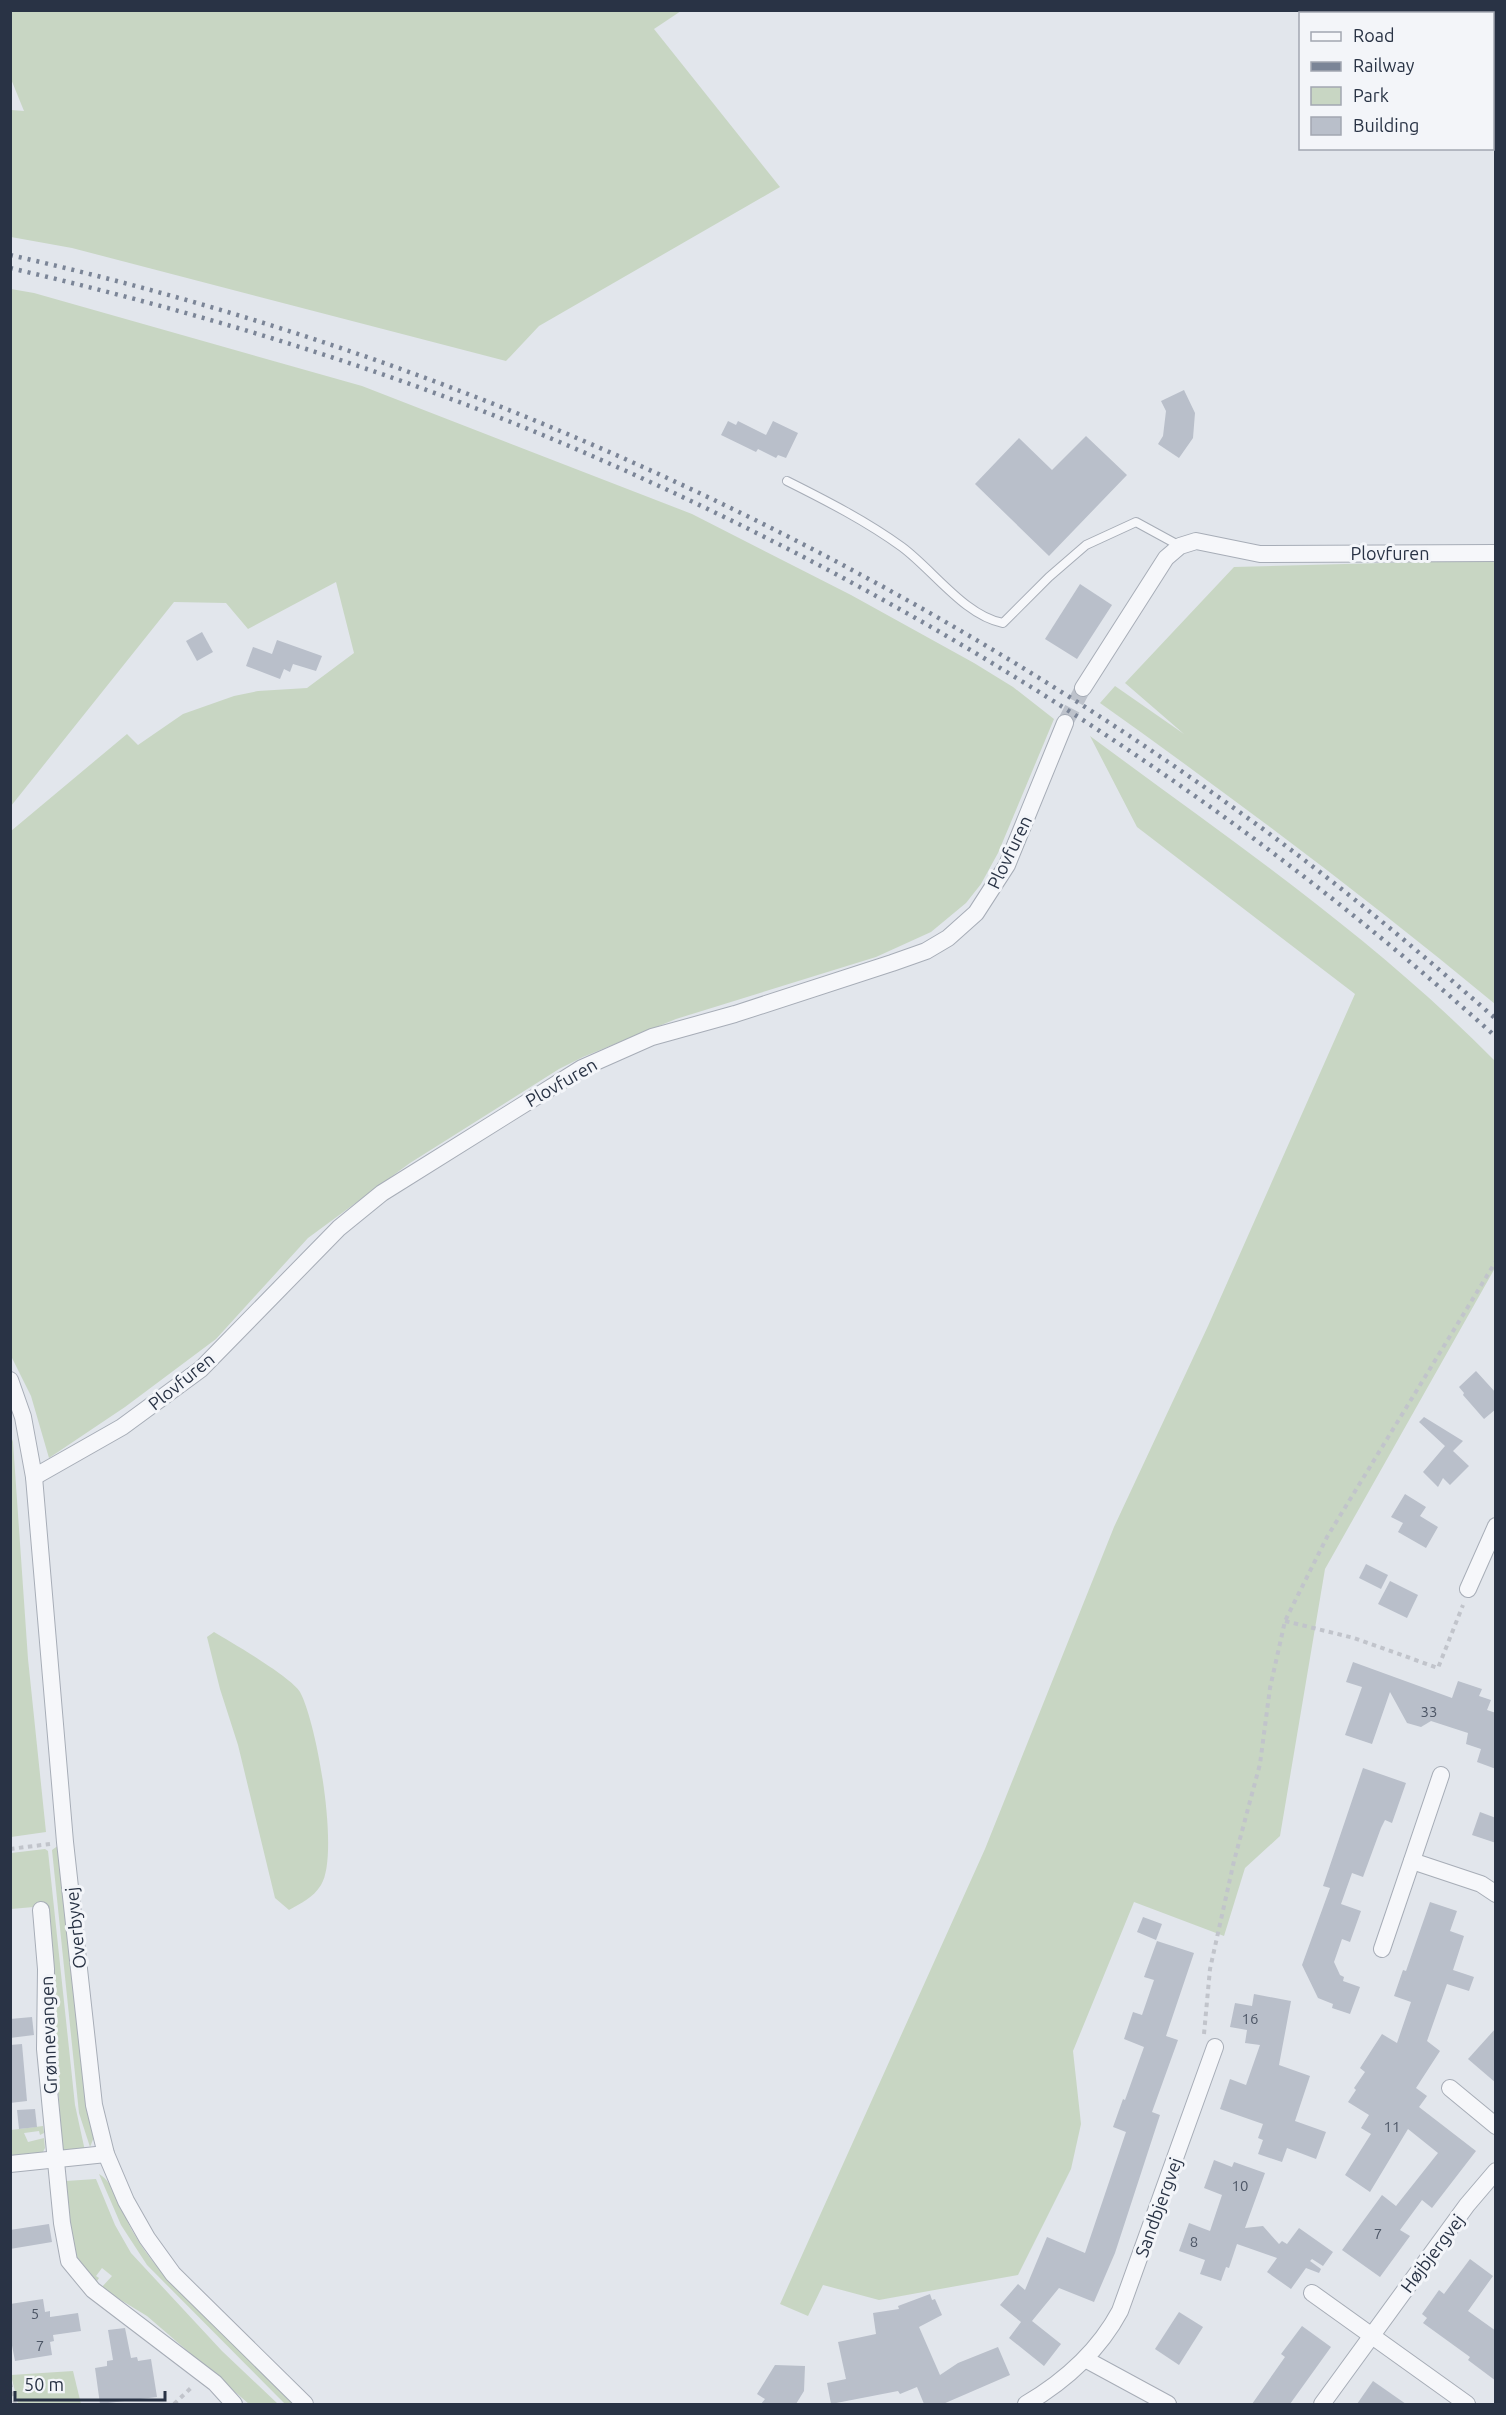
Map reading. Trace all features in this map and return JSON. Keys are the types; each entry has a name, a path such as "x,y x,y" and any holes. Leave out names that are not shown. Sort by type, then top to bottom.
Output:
{"street":[{"name":"Plovfuren","path":"1179,546 1196,541 1260,554 1496,553"},
{"path":"1083,688 1166,558 1179,546"},
{"name":"Plovfuren","path":"34,1477 122,1427 201,1369 339,1228 382,1193 463,1140 582,1068 652,1037 735,1014 892,963 926,951 948,938 976,913 1007,865 1065,723"},
{"name":"Overbyvej","path":"10,1380 23,1417 34,1477 65,1842 94,2104 106,2154 126,2201 147,2238 173,2274 305,2404"},
{"path":"1468,1589 1489,1558 1496,1526"},
{"path":"1382,1949 1441,1775"},
{"path":"1412,1861 1481,1884 1496,1894"},
{"name":"Grønnevangen","path":"41,1910 46,1969 45,2049 62,2223 69,2260 93,2290 204,2374 234,2404"},
{"name":"Sandbjergvej","path":"1026,2404 1053,2388 1085,2359 1110,2330 1120,2311 1215,2046"},
{"path":"1450,2088 1496,2126"},
{"path":"10,2164 106,2154"},
{"name":"Højbjergvej","path":"1322,2404 1467,2205 1496,2171"},
{"path":"1312,2293 1467,2404"},
{"path":"1085,2359 1168,2404"}],"lane":[{"path":"787,481 854,514 904,549 954,594 989,621 1003,623 1049,577 1086,545 1136,522 1179,546"}],"path":[{"path":"1215,2046 1203,2039 1210,1969 1233,1861 1260,1764 1270,1688 1285,1621 1327,1537 1496,1261"},
{"path":"1285,1621 1354,1638 1438,1668 1462,1609"},
{"path":"10,1849 65,1842"},
{"path":"174,2404 204,2374"},
{"path":"10,2383 15,2404"}],"green space":[{"path":"10,11 681,11 654,29 780,187 539,326 506,361 72,248 11,237 11,110 24,111 11,79"},
{"path":"11,289 34,293 362,386 692,514 851,595 974,663 1013,687 1054,719 998,853 981,884 966,903 931,932 876,957 676,1019 559,1069 410,1163 308,1238 216,1339 125,1407 49,1458 31,1396 11,1356 11,831 127,734 138,745 183,714 234,696 258,691 307,688 354,653 336,582 248,629 226,603 174,602 11,806"},
{"path":"1495,560 1495,1004 1300,850 1100,703 1115,686 1184,734 1125,683 1234,567"},
{"path":"1090,736 1247,851 1350,931 1400,972 1495,1061 1495,1268 1325,1569 1280,1836 1245,1868 1224,1936 1134,1902 1073,2051 1081,2124 1071,2169 1018,2275 879,2300 823,2285 808,2316 780,2304 985,1849 1114,1527 1208,1326 1355,994 1137,827"},
{"path":"10,1433 13,1442 28,1659 46,1832 11,1837"},
{"path":"214,1632 285,1678 300,1692 307,1708 324,1789 328,1847 326,1869 321,1885 306,1900 289,1910 275,1898 238,1745 220,1689 207,1637"},
{"path":"59,1845 94,2137 90,2147 79,2113 52,1850"},
{"path":"45,1849 48,1851 75,2105 85,2151 66,2155 61,2147 59,2099 53,2056 45,1906 11,1909 11,1853"},
{"path":"43,2126 44,2133 40,2135 39,2131 24,2133 28,2142 44,2138 45,2148 41,2156 11,2158 11,2130"},
{"path":"99,2174 109,2184 133,2232 157,2266 297,2404 285,2404 147,2265 121,2225"},
{"path":"96,2179 115,2225 131,2253 222,2351 278,2404 249,2404 147,2316 101,2288 112,2276 102,2268 96,2276 99,2278 95,2284 76,2259 71,2240 66,2181"},
{"path":"73,2371 81,2404 18,2404 11,2375"}],"building":[{"path":"1184,390 1195,413 1193,438 1179,458 1158,444 1163,436 1166,411 1161,401"},
{"path":"728,421 736,425 738,421 766,435 773,421 798,433 786,458 778,455 776,458 758,449 756,452 721,435"},
{"path":"1086,436 1127,475 1049,556 975,484 1019,438 1052,470"},
{"path":"1080,584 1112,605 1077,659 1045,639"},
{"path":"202,632 213,652 197,661 186,641"},
{"path":"277,640 322,656 316,671 293,664 290,672 284,669 280,679 246,666 253,647 272,654"},
{"path":"1476,1371 1496,1393 1496,1409 1484,1419 1459,1387"},
{"path":"1424,1417 1463,1441 1453,1451 1469,1466 1450,1485 1443,1478 1438,1487 1423,1472 1445,1446 1419,1422"},
{"path":"1405,1494 1426,1507 1420,1516 1438,1527 1426,1548 1398,1532 1403,1523 1391,1517"},
{"path":"1366,1564 1388,1575 1381,1589 1359,1578"},
{"path":"1390,1581 1418,1595 1407,1618 1378,1604"},
{"path":"1353,1662 1452,1698 1458,1681 1482,1689 1479,1696 1491,1700 1487,1710 1496,1713 1496,1769 1477,1762 1481,1749 1466,1744 1468,1733 1431,1721 1421,1727 1407,1723 1390,1692 1372,1744 1345,1735 1362,1687 1346,1682"},
{"path":"1363,1768 1406,1783 1392,1823 1385,1820 1381,1828 1363,1877 1352,1873 1341,1904 1361,1911 1350,1942 1342,1939 1334,1962 1340,1975 1344,1977 1343,1981 1360,1987 1350,2014 1332,2008 1333,2004 1318,1998 1302,1965 1330,1888 1323,1886"},
{"path":"1480,1812 1496,1818 1496,1843 1472,1835"},
{"path":"1430,1902 1457,1911 1450,1931 1464,1936 1453,1970 1474,1977 1469,1991 1447,1984 1427,2041 1440,2051 1416,2088 1427,2096 1419,2107 1476,2151 1432,2208 1422,2200 1400,2230 1410,2236 1380,2277 1342,2250 1382,2195 1396,2206 1438,2153 1408,2129 1370,2192 1345,2175 1371,2134 1361,2128 1369,2115 1348,2102 1365,2072 1360,2068 1382,2034 1397,2043 1411,2002 1394,1996 1403,1970 1406,1971"},
{"path":"1143,1917 1162,1924 1156,1940 1137,1932"},
{"path":"1157,1941 1194,1953 1166,2036 1178,2040 1152,2112 1160,2115 1115,2253 1094,2302 1059,2288 1032,2321 1061,2344 1044,2366 1009,2338 1021,2322 1000,2305 1018,2284 1025,2290 1047,2237 1085,2253 1126,2132 1113,2127 1144,2047 1124,2039 1133,2012 1142,2015 1154,1980 1144,1977"},
{"path":"1254,1994 1291,2001 1279,2065 1310,2076 1295,2121 1326,2132 1316,2159 1287,2148 1282,2162 1258,2154 1263,2140 1258,2138 1263,2124 1220,2109 1230,2079 1246,2085 1260,2045 1245,2043 1247,2030 1230,2027 1235,2003 1252,2006"},
{"path":"32,2017 34,2035 10,2038 10,2019"},
{"path":"1496,2028 1496,2083 1468,2059"},
{"path":"22,2044 27,2101 10,2103 10,2045"},
{"path":"35,2109 37,2127 19,2129 17,2110"},
{"path":"1214,2160 1232,2167 1234,2162 1265,2173 1245,2228 1263,2226 1279,2244 1282,2241 1287,2244 1299,2228 1333,2252 1323,2266 1312,2259 1310,2261 1321,2269 1319,2273 1306,2268 1291,2289 1267,2272 1277,2258 1237,2244 1229,2268 1226,2267 1221,2281 1200,2274 1205,2260 1179,2251 1189,2223 1210,2231 1222,2195 1204,2188"},
{"path":"49,2224 52,2242 10,2249 10,2230"},
{"path":"1470,2259 1493,2276 1468,2311 1496,2331 1496,2381 1468,2360 1470,2357 1423,2323 1427,2318 1422,2314 1439,2290 1444,2294"},
{"path":"930,2294 932,2300 935,2299 942,2315 919,2327 940,2375 958,2363 998,2347 1010,2375 943,2404 924,2404 917,2387 900,2394 898,2391 831,2404 827,2383 846,2379 838,2342 876,2334 873,2313 899,2309 898,2306"},
{"path":"43,2299 45,2312 50,2311 50,2317 78,2313 81,2331 53,2335 54,2341 50,2342 52,2355 15,2361 10,2335 10,2304"},
{"path":"1179,2312 1203,2327 1179,2365 1155,2349"},
{"path":"1302,2326 1331,2347 1290,2404 1252,2404 1285,2357 1281,2354"},
{"path":"125,2328 131,2358 137,2357 138,2361 151,2359 157,2397 100,2404 95,2368 107,2366 107,2361 113,2360 108,2330"},
{"path":"775,2365 805,2366 804,2391 796,2404 761,2404 765,2399 757,2394"},
{"path":"1373,2381 1406,2404 1357,2404"}],"tunnel":[{"path":"1065,723 1083,688"}],"railway":[{"path":"10,255 175,297 337,347 496,405 652,471 805,545 953,626 1098,715 1238,811 1370,912 1496,1019"},
{"path":"10,268 226,324 438,394 576,449 701,506 823,567 943,634 1060,706 1175,782 1285,862 1393,948 1496,1037"}]}
